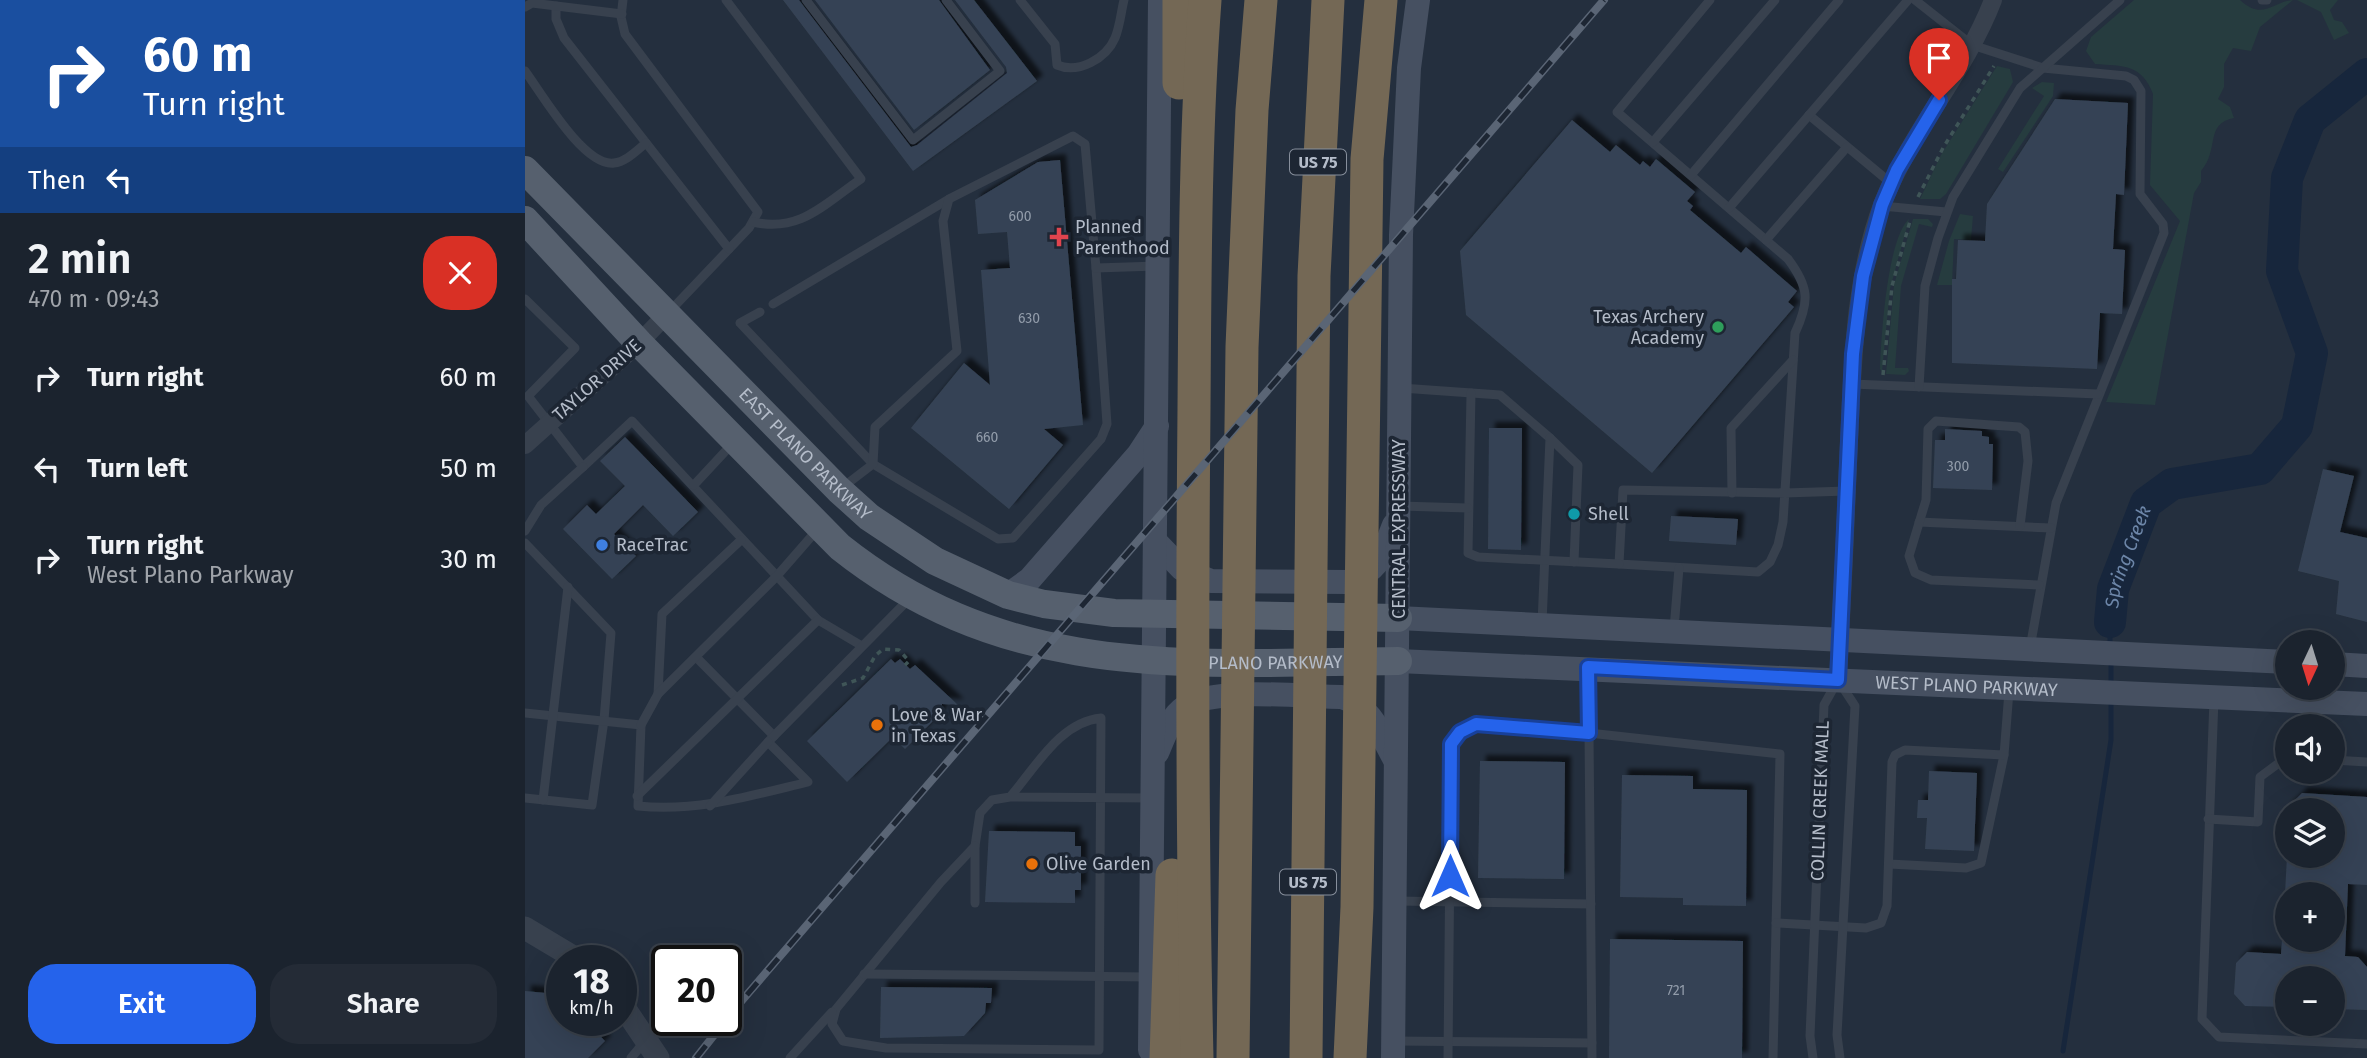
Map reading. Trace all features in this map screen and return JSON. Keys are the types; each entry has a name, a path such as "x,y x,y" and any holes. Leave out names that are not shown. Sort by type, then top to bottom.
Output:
{"highway":[{"path":"1179,0 1179,110 1197,148"},
{"path":"1197,1058 1193,820 1197,148 1205,0"},
{"path":"1233,1058 1242,347 1249,159 1261,0"},
{"name":"US 75","path":"1306,1058 1314,276 1328,0"},
{"path":"1350,1058 1357,906 1367,159 1381,0"},
{"path":"1166,1058 1173,858 1193,820"}],"main road":[{"path":"1150,1058 1153,763 1163,661 1164,613 1164,552 1157,426 1160,0"},
{"name":"CENTRAL EXPRESSWAY","path":"1393,1050 1396,760 1387,661 1387,617 1399,510 1403,164 1409,68 1418,0"},
{"name":"EAST PLANO PARKWAY","path":"525,170 839,490 869,517 935,561 1008,595 1081,610 1164,613"},
{"path":"525,220 735,441 820,527 870,570 937,610 1017,640 1081,654 1163,661"},
{"path":"1008,595 1030,579 1138,455 1157,426"},
{"path":"820,527 839,490"},
{"path":"1164,552 1196,578 1211,581 1349,582 1366,575 1378,564 1399,510"},
{"path":"1164,613 1387,617 2275,662"},
{"path":"2214,659 2214,697"},
{"name":"PLANO PARKWAY","path":"1163,661 1387,661"},
{"name":"WEST PLANO PARKWAY","path":"1387,661 1588,667 2086,693 2367,704"},
{"path":"2345,665 2367,666"},
{"path":"1153,763 1170,725 1182,708 1199,698 1223,695 1342,697 1354,701 1375,723 1396,760"}],"street":[{"path":"1838,680 1852,384 1863,276 1882,205 1913,140 1972,45 1993,0"},
{"name":"TAYLOR DRIVE","path":"525,444 639,343 668,313"},
{"path":"525,928 553,945"},
{"path":"637,1026 652,1048"}],"lane":[{"path":"623,0 625,34 758,212 753,222 729,249 668,313"},
{"path":"726,0 861,179 789,225 773,226 753,222"},
{"path":"806,0 913,140 1000,71 946,0"},
{"path":"1020,0 1055,44 1057,65 1067,69 1089,65 1115,40 1125,0"},
{"path":"1471,393 1468,553 1478,557 1545,562 1758,572 1770,562 1779,545 1785,493 1794,332 1804,312 1806,296 1802,277 1788,259 1617,111 1710,0"},
{"path":"1653,142 1775,0"},
{"path":"1691,175 1839,0"},
{"path":"1729,208 1908,0"},
{"path":"1915,0 1972,45 2043,68 2126,76 2138,85 2142,99 2140,194 2163,224 2164,233 2056,503 2039,585 2030,650"},
{"path":"1919,387 1925,286 1946,212 2021,88 2120,0"},
{"path":"525,7 532,3 622,14"},
{"path":"556,6 556,19 564,38 729,249"},
{"path":"525,71 590,157 614,163 627,158 646,143"},
{"path":"1809,115 1892,184"},
{"path":"760,312 740,323 873,464 998,540 1013,538 1101,439 1107,424 1085,144 1073,136 949,199 773,304"},
{"path":"1766,240 1847,147"},
{"path":"839,490 873,464 875,427 957,351 943,221 949,199"},
{"path":"1882,205 1946,212"},
{"path":"1096,268 1159,266"},
{"path":"525,299 575,348 527,397 550,422 583,467"},
{"path":"1732,492 1731,428 1793,360"},
{"path":"1852,384 2098,394"},
{"path":"1399,388 1500,395 1578,465 1574,562"},
{"path":"525,531 541,505 632,421 818,620 862,646"},
{"path":"2019,526 2028,461 2025,432 2019,426 1936,421 1929,429 1926,500 1909,556 1915,573 1923,578 2039,585"},
{"path":"1542,624 1550,438"},
{"path":"694,485 735,441"},
{"path":"1619,564 1623,490 1785,493 1847,491"},
{"path":"1399,510 1468,508"},
{"path":"1919,522 2051,528"},
{"path":"696,657 738,700 808,782 709,807 664,809 638,806 641,725 658,694 776,577 820,527"},
{"path":"658,694 662,614 741,540"},
{"path":"525,543 611,633 593,805 525,798"},
{"path":"1674,631 1679,568"},
{"path":"543,800 568,587"},
{"path":"709,807 771,739 913,596"},
{"path":"637,796 818,620"},
{"path":"1588,667 1592,1058"},
{"name":"COLLIN CREEK MALL","path":"1813,1058 1810,1036 1824,705 1838,680 1855,706 1837,1046 1840,1058"},
{"path":"1889,864 1966,868 1981,863 2004,755 2009,689"},
{"path":"2214,697 2202,1019 2219,1037 2367,1044"},
{"path":"525,713 641,725"},
{"path":"836,1009 832,1024 836,1035 843,1041 922,1053 1099,1054 1101,718 1083,720 1070,727 1010,797"},
{"path":"1448,1058 1451,744 1460,732 1476,724 1589,733 1780,754 1773,1058"},
{"path":"1776,923 1843,928 1866,928 1881,923 1887,906 1892,762 1895,755 1905,750 2004,755"},
{"path":"2345,761 2367,762"},
{"path":"2208,819 2257,822 2260,777 2275,766"},
{"path":"975,903 977,822 985,805 992,800 1010,797 1153,798"},
{"path":"790,1058 836,1009 863,974 975,846"},
{"path":"1395,901 1591,904"},
{"path":"863,974 1151,977"},
{"path":"1393,1050 1448,1042 1592,1043"},
{"path":"631,1058 652,1048"}],"path":[{"path":"826,683 845,686 863,678 875,656 883,649 899,650 909,662 905,665"}],"green space":[{"path":"2134,0 2240,0 2261,10 2293,0 2260,27 2251,51 2233,48 2224,64 2224,87 2218,99 2230,107 2234,118 2225,121 2215,132 2207,163 2201,171 2201,182 2194,193 2155,405 2106,402 2180,221 2150,185 2153,94 2148,84 2130,68 2095,64 2086,51 2091,37"},
{"path":"2297,0 2338,0 2330,10 2334,20 2342,22 2349,33 2334,40 2321,12"},
{"path":"1997,66 2010,69 2013,82 1946,194 1940,199 1920,199 1941,155"},
{"path":"2042,82 2054,83 2053,96 2003,172 1998,169 2044,96 2032,88"},
{"path":"1960,214 1973,216 1971,240 1954,239 1952,285 1937,285 1949,241"},
{"path":"1909,219 1890,289 1882,372 1882,335 1890,267 1901,230"},
{"path":"1913,219 1928,219 1933,224 1932,227 1919,224 1901,286 1895,368 1908,368 1909,371 1905,375 1886,374 1894,285"}],"building":[{"path":"783,0 799,0 911,147 1007,73 1006,67 955,0 974,0 1037,81 913,171"},
{"path":"815,0 939,0 990,70 914,130"},
{"path":"2055,99 2128,103 2124,195 2116,194 2113,249 2125,250 2122,314 2100,313 2097,369 1952,363 1952,279 1956,279 1958,240 1985,241 1987,204"},
{"path":"1572,120 1610,152 1616,145 1640,165 1643,161 1650,167 1656,159 1695,192 1687,201 1693,206 1690,210 1741,253 1746,247 1797,291 1788,302 1794,307 1652,473 1466,315 1460,251"},
{"path":"1060,160 1083,425 1044,429 1063,445 1009,509 911,428 964,363 990,385 981,270 1010,268 1007,232 978,234 975,200 1038,162"},
{"path":"1489,428 1522,428 1521,550 1488,549"},
{"path":"1945,429 1982,431 1982,436 1989,437 1989,444 1993,444 1992,490 1933,488 1935,440 1945,440"},
{"name":"RaceTrac","path":"625,437 698,512 673,536 643,505 614,534 636,556 612,579 563,529 587,505 596,514 625,486 600,461"},
{"path":"2323,469 2354,476 2340,532 2367,538 2367,622 2336,614 2339,581 2298,571"},
{"path":"1671,516 1738,519 1736,545 1669,541"},
{"name":"Love & War in Texas","path":"891,659 895,663 900,659 910,669 915,665 958,705 942,704 941,713 905,749 893,737 847,782 807,741"},
{"path":"1480,761 1565,762 1564,879 1478,878"},
{"path":"1929,771 1977,773 1974,851 1925,849 1927,818 1917,818 1918,800 1928,800"},
{"path":"1622,775 1693,776 1693,789 1747,790 1746,906 1683,905 1683,898 1620,897"},
{"path":"2302,793 2367,797 2367,885 2348,884 2345,956 2358,957 2367,967 2367,1010 2345,1009 2345,966 2275,966 2275,1007 2245,1006 2234,994 2236,963 2247,952 2345,952 2345,882 2286,882 2286,868 2345,868 2345,798 2297,798"},
{"name":"Olive Garden","path":"989,831 1075,832 1075,846 1081,846 1081,890 1075,890 1075,903 985,902"},
{"path":"1610,939 1743,941 1742,1058 1609,1058"},
{"path":"881,987 992,988 991,1003 986,1003 985,1013 964,1036 880,1038"},
{"path":"525,991 546,993 546,1036 600,1036 605,1041 588,1058 525,1058"}],"waterway":[{"name":"Spring Creek","path":"2110,622 2113,589 2146,503 2172,484 2260,469 2297,426 2312,353 2282,271 2287,178 2310,120 2367,74"},
{"name":"Spring Creek","path":"2110,622 2110,646"},
{"name":"Spring Creek","path":"2111,659 2111,684"},
{"name":"Spring Creek","path":"2063,1051 2111,740 2111,698"}],"railway":[{"path":"742,1000 1604,0"},
{"path":"696,1058 713,1036"}],"place":[{"name":"Planned Parenthood","path":"1059,237"},
{"name":"Texas Archery Academy","path":"1718,327"},
{"name":"Shell","path":"1574,514"},
{"name":"RaceTrac","path":"602,545"},
{"name":"Love & War in Texas","path":"877,725"},
{"name":"Olive Garden","path":"1032,864"}],"route":[{"path":"1450,876 1451,744 1460,732 1476,724 1589,733 1588,667 1838,680 1853,354 1863,276 1882,205 1897,170 1939,100"}]}
